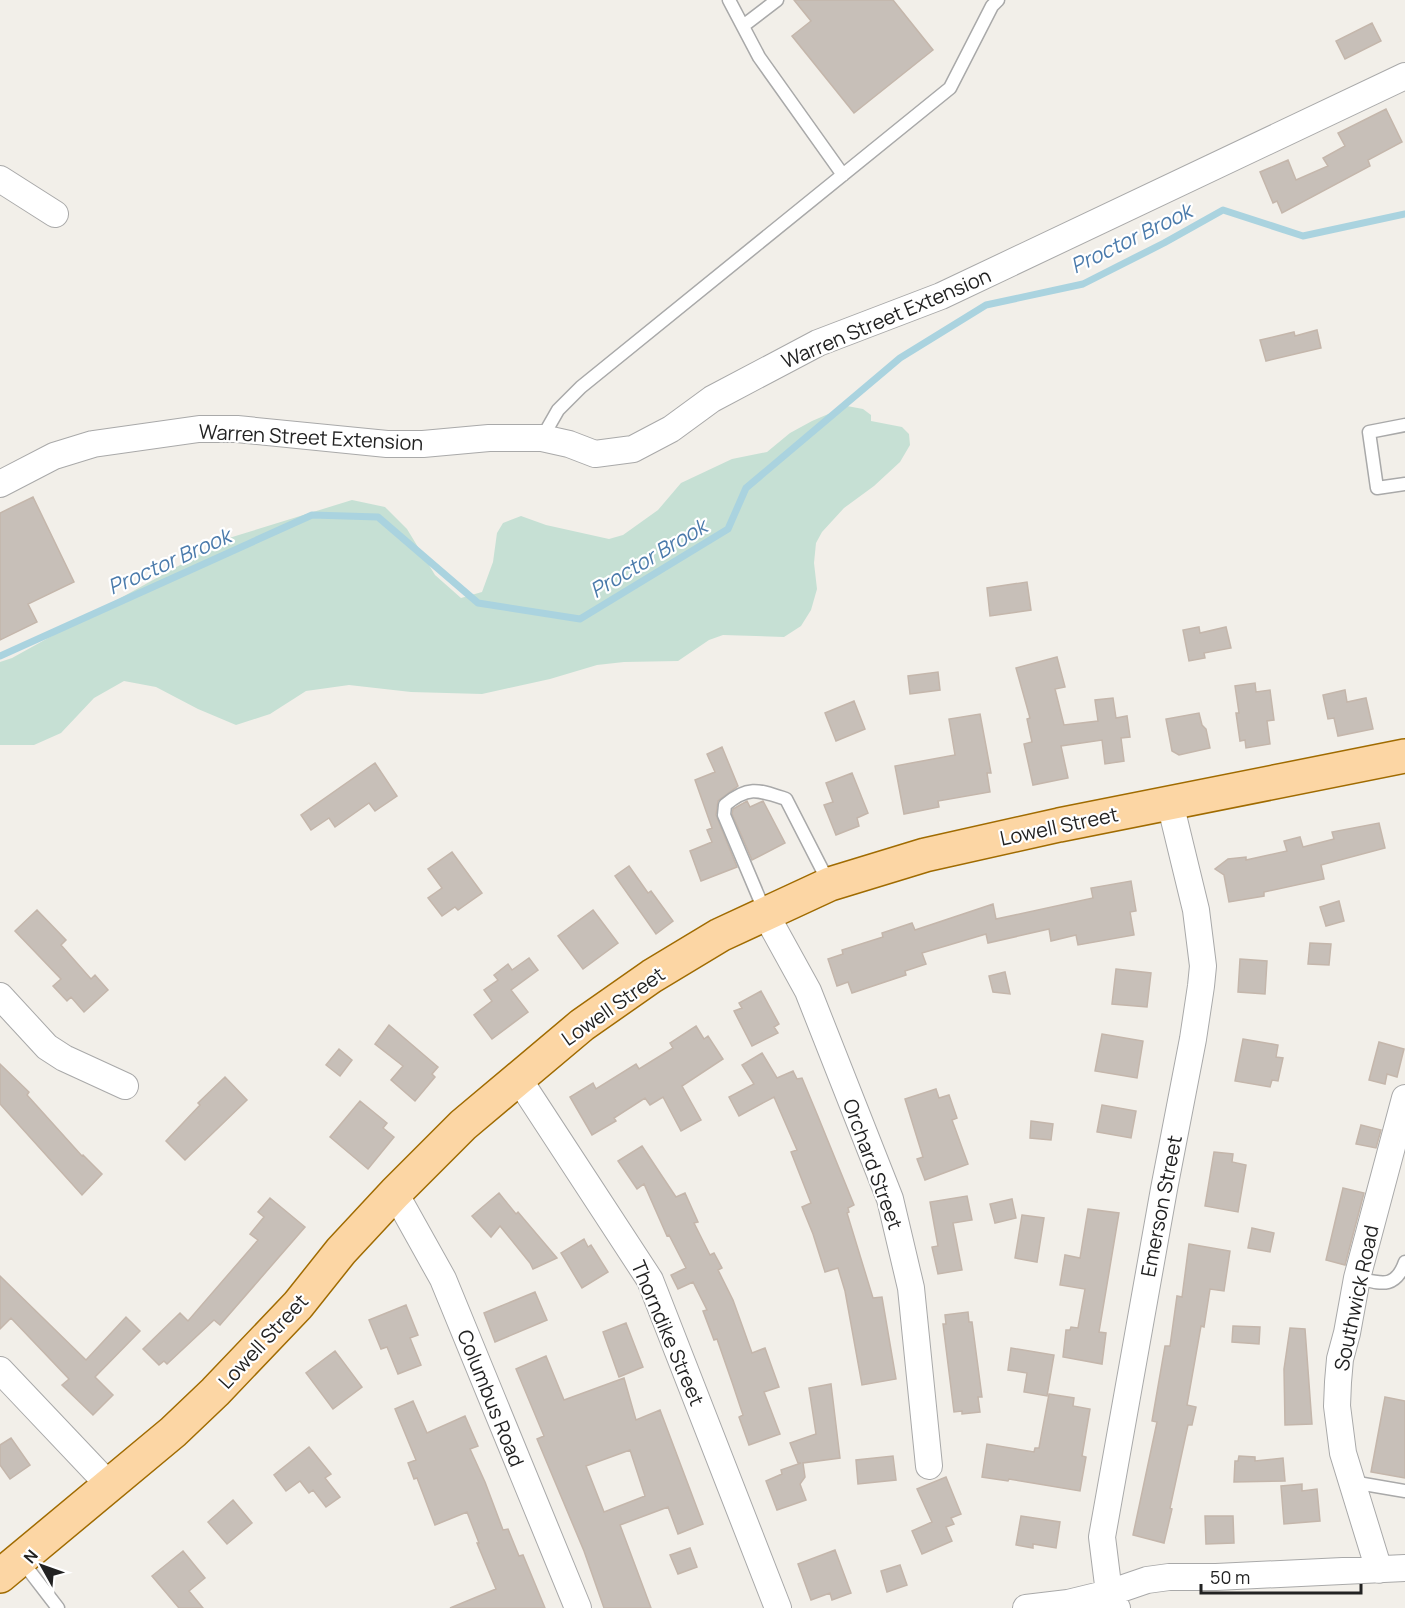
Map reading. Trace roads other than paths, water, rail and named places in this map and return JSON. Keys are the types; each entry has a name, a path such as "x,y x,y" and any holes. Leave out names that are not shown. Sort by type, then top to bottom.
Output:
{"main road":[{"name":"Lowell Street","path":"10,1568 173,1432 215,1392 298,1305 341,1251 463,1125 582,1025 652,976 720,935 830,884 926,855 1405,756"}],"street":[{"name":"Warren Street Extension","path":"0,484 54,456 93,444 199,429 237,429 387,444 423,444 499,437 542,438 569,444 595,454 633,449 672,429 712,399 818,343 941,296 1405,76"},
{"path":"0,179 55,214"},
{"name":"Emerson Street","path":"1113,1601 1102,1536 1193,1039 1203,966 1196,910 1170,803"},
{"name":"Orchard Street","path":"765,913 808,992 890,1199 911,1288 929,1466"},
{"path":"0,996 47,1047 64,1058 125,1086"},
{"name":"Thorndike Street","path":"518,1078 650,1280 778,1608"},
{"name":"Southwick Road","path":"1379,1570 1343,1453 1338,1394 1340,1359 1357,1278 1405,1098"},
{"name":"Columbus Road","path":"395,1193 443,1279 578,1608"},
{"path":"0,1370 109,1485"},
{"path":"1026,1608 1113,1601 1147,1580 1169,1577 1405,1568"}],"lane":[{"path":"729,0 759,57 843,175"},
{"path":"743,26 777,0"},
{"path":"542,438 558,410 581,387 950,88 992,6 998,0"},
{"path":"1405,426 1368,432 1377,488 1405,484"},
{"path":"765,913 724,815 725,805 739,793 760,791 786,800 830,884"},
{"path":"1357,1278 1386,1284 1396,1278 1405,1262"},
{"path":"1352,1482 1405,1491"},
{"path":"10,1568 58,1608"}],"waterway":[{"name":"Proctor Brook","path":"0,656 312,515 378,517 478,603 580,619 728,529 746,488 900,358 986,305 1083,284 1223,210 1303,236 1405,214"}]}
